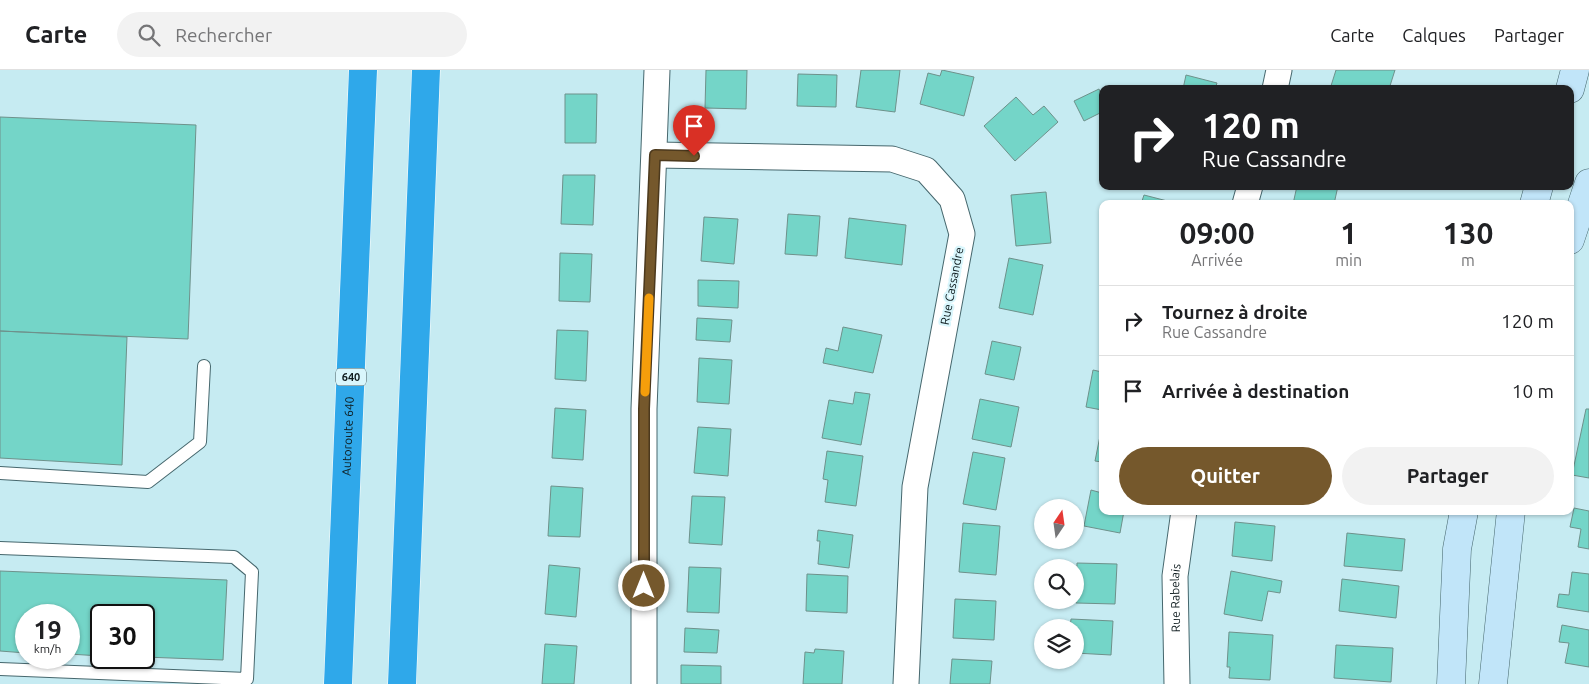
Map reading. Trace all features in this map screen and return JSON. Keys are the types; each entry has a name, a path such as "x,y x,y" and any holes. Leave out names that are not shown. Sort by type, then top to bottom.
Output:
{"highway":[{"name":"Autoroute 640","path":"338,684 363,70"},
{"path":"402,684 426,70"}],"street":[{"path":"644,684 644,409 657,70"},
{"path":"1276,85 1280,70"},
{"path":"1571,85 1576,70"},
{"name":"Rue Cassandre","path":"655,155 892,159 926,170 952,199 962,234 914,487 906,684"},
{"path":"1574,228 1589,183"},
{"name":"Rue Rabelais","path":"1177,684 1175,576 1183,515"},
{"path":"1451,684 1457,549 1463,515"},
{"path":"1492,684 1511,515"}],"lane":[{"path":"0,473 148,482 200,442 204,366"},
{"path":"0,548 234,557 252,572 247,679 0,669"}],"building":[{"path":"706,70 747,70 746,109 705,108"},
{"path":"861,70 900,70 895,112 856,107"},
{"path":"942,70 974,77 964,116 920,104 928,73 940,76"},
{"path":"1336,70 1395,70 1390,85 1331,85"},
{"path":"798,74 837,75 836,107 797,106"},
{"path":"1186,75 1217,83 1216,85 1184,85"},
{"path":"1099,89 1099,114 1084,121 1074,101"},
{"path":"565,94 597,94 596,143 565,143"},
{"path":"1016,97 1033,115 1044,106 1058,122 1015,161 984,126"},
{"path":"0,117 196,125 188,339 0,331"},
{"path":"563,175 595,175 593,225 561,224"},
{"path":"1296,190 1337,190 1335,200 1294,200"},
{"path":"1046,192 1051,243 1016,246 1011,195"},
{"path":"1144,195 1163,200 1142,200"},
{"path":"788,214 820,216 817,256 785,254"},
{"path":"704,217 738,219 734,264 701,261"},
{"path":"849,218 906,225 902,265 845,258"},
{"path":"560,253 592,254 590,302 559,301"},
{"path":"1009,258 1043,265 1033,315 999,308"},
{"path":"698,280 739,281 738,308 698,306"},
{"path":"697,318 732,320 730,342 696,340"},
{"path":"843,327 882,335 873,373 823,363 826,348 838,351"},
{"path":"557,330 588,331 586,381 555,379"},
{"path":"0,331 127,337 122,465 0,458"},
{"path":"992,341 1021,347 1014,380 985,374"},
{"path":"699,358 732,360 729,404 697,402"},
{"path":"1093,370 1099,371 1099,409 1086,407"},
{"path":"855,392 870,394 861,445 822,438 829,400 853,404"},
{"path":"980,399 1019,407 1011,447 972,439"},
{"path":"555,408 586,410 583,460 552,458"},
{"path":"1586,409 1589,409 1589,478 1574,475 1574,466"},
{"path":"698,427 731,429 728,476 694,473"},
{"path":"1099,441 1099,462 1095,461"},
{"path":"827,451 863,456 856,506 825,502 828,480 823,479"},
{"path":"973,452 1005,458 996,510 963,504"},
{"path":"551,486 583,488 580,537 548,536"},
{"path":"1091,490 1099,492 1099,515 1123,515 1120,533 1084,526"},
{"path":"692,496 725,497 722,545 689,543"},
{"path":"1574,508 1589,511 1589,549 1578,547 1581,529 1570,527"},
{"path":"1235,522 1275,526 1272,561 1232,556"},
{"path":"963,523 1000,526 996,575 959,572"},
{"path":"818,530 853,535 849,568 818,564 820,541 817,541"},
{"path":"1347,533 1405,539 1402,571 1344,566"},
{"path":"1084,563 1117,564 1115,604 1084,603"},
{"path":"549,565 580,568 576,617 545,614"},
{"path":"689,567 721,568 719,613 687,612"},
{"path":"0,571 227,580 223,660 155,657 155,604 90,604 90,655 80,655 80,604 15,604 15,652 0,651"},
{"path":"1231,571 1282,581 1280,593 1268,591 1262,621 1224,614"},
{"path":"1572,572 1589,574 1589,612 1557,607 1559,594 1569,595"},
{"path":"807,574 848,576 847,613 806,611"},
{"path":"1342,579 1399,586 1396,618 1339,611"},
{"path":"955,599 996,601 994,640 953,638"},
{"path":"1084,620 1113,621 1111,655 1084,654"},
{"path":"1562,625 1589,630 1589,667 1565,663 1569,643 1559,642"},
{"path":"685,628 719,630 717,653 684,652"},
{"path":"1229,632 1273,635 1270,680 1229,678 1230,667 1227,667"},
{"path":"545,644 577,646 574,684 542,684"},
{"path":"1336,645 1393,648 1391,682 1334,678"},
{"path":"815,649 844,651 842,684 803,684 805,652 814,653"},
{"path":"952,659 992,661 990,684 950,684"},
{"path":"681,665 721,666 721,684 681,684"}],"slow traffic":[{"path":"645,392 649,298"}],"route":[{"path":"644,586 644,409 655,155 694,156"}]}
